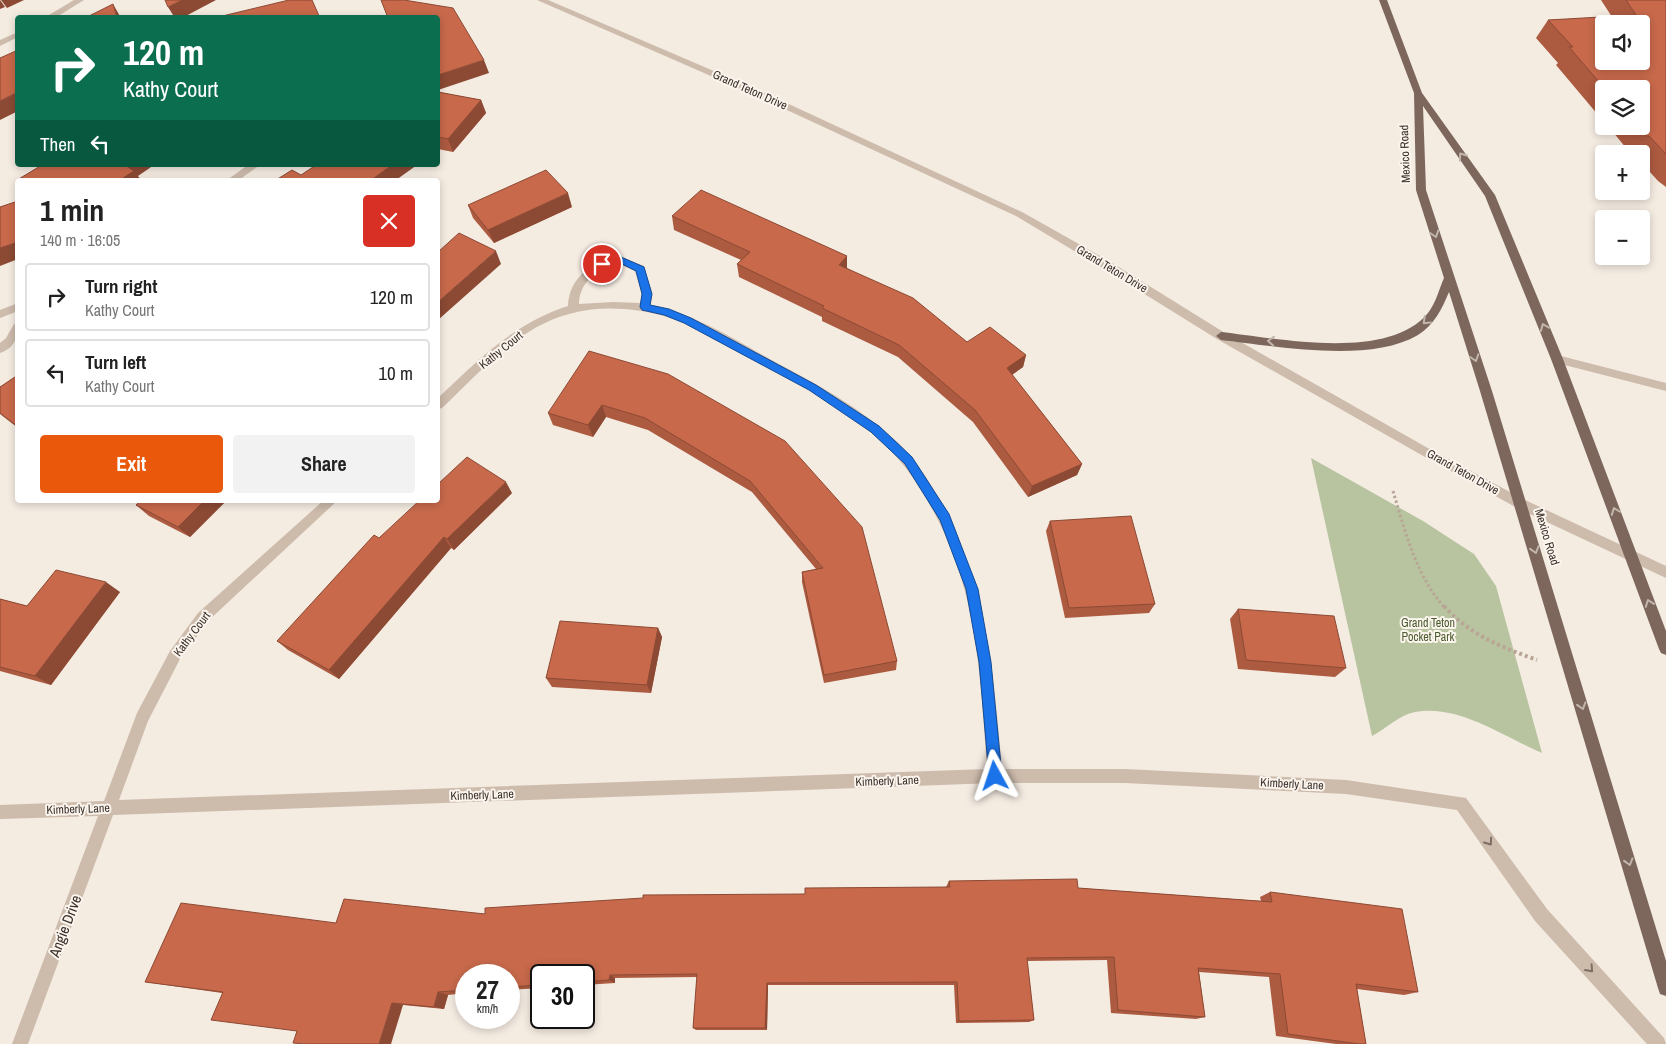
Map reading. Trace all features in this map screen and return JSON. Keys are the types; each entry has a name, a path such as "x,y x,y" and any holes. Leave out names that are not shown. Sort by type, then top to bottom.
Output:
{"main road":[{"name":"Mexico Road","path":"1383,0 1418,93 1490,196 1557,359 1666,649"},
{"name":"Mexico Road","path":"1418,93 1421,190 1521,504 1666,988"},
{"path":"1221,336 1321,346 1373,346 1410,336 1432,317 1449,278"}],"street":[{"path":"53,15 80,0"},
{"name":"Grand Teton Drive","path":"542,0 762,95 1018,214 1105,264 1221,336 1521,504 1666,572"},
{"path":"0,43 15,36"},
{"path":"235,178 252,167"},
{"path":"573,309 572,298 584,276 602,264 621,260 640,269 647,294 645,307"},
{"name":"Kathy Court","path":"440,403 510,340 546,318 573,309 614,305 645,307 666,311 688,320 812,388 875,429 908,460 945,518 972,589 985,662 995,776"},
{"path":"0,314 15,308"},
{"path":"0,349 10,341 15,332"},
{"path":"1557,359 1666,387"},
{"name":"Kathy Court","path":"109,808 142,718 175,655 203,617 329,503"},
{"name":"Kimberly Lane","path":"0,812 995,776 1125,776 1346,787 1461,803 1541,915 1658,1044"},
{"name":"Angie Drive","path":"20,1044 109,808"}],"path":[{"path":"1393,491 1419,571 1431,592 1448,614 1471,632 1538,660"}],"green space":[{"name":"Grand Teton Pocket Park","path":"1311,458 1423,521 1474,554 1496,586 1542,753 1464,717 1432,711 1409,714 1372,736"}],"building":[{"path":"165,0 182,0 168,7"},
{"path":"289,0 312,0 319,15 226,15"},
{"path":"381,0 404,0 453,8 484,60 440,74 440,15 387,15"},
{"path":"1626,0 1666,0 1666,154 1649,136 1645,135 1650,135 1650,80 1597,80 1569,47 1573,47 1548,20 1595,17 1595,70 1650,70 1650,15 1636,15"},
{"path":"113,4 116,15 91,15"},
{"path":"15,51 15,94 0,101 0,58"},
{"path":"440,92 481,100 448,139 440,137"},
{"path":"39,167 128,167 134,171 123,178 20,178"},
{"path":"313,167 389,167 374,178 279,178 292,170 301,175"},
{"path":"546,170 568,193 488,230 468,205"},
{"path":"701,190 847,256 839,265 913,298 967,342 990,327 1026,355 1007,368 1082,464 1032,486 975,410 899,345 737,264 750,252 672,216"},
{"path":"15,202 15,243 0,248 0,207"},
{"path":"459,233 496,251 440,300 440,250"},
{"path":"589,351 668,374 785,441 862,527 897,661 824,675 802,572 823,568 750,481 645,418 602,405 588,425 548,413"},
{"path":"15,377 15,425 0,413 0,387"},
{"path":"467,457 506,482 447,539 444,537 329,670 277,641 374,535 379,538 417,503 440,503 440,482"},
{"path":"138,503 202,503 178,527 136,505"},
{"path":"1131,516 1155,604 1069,608 1050,521"},
{"path":"56,570 106,582 35,676 0,667 0,599 27,606"},
{"path":"1238,609 1334,616 1346,668 1246,660"},
{"path":"560,621 658,628 647,685 546,678"},
{"path":"1077,879 1078,888 1272,902 1270,892 1402,909 1418,992 1356,984 1366,1044 1359,1044 1288,1034 1280,974 1198,968 1205,1017 1118,1010 1114,957 1027,958 1034,1020 959,1021 957,982 767,983 765,1028 693,1028 697,974 610,975 609,980 595,981 595,964 530,964 530,986 520,986 520,964 455,964 455,991 438,992 434,1007 392,1003 379,1044 305,1044 293,1043 297,1031 211,1020 223,992 145,982 181,903 336,923 344,899 485,914 485,908 643,898 643,895 805,894 805,888 950,887 949,881"}],"route":[{"path":"602,264 621,260 640,269 647,294 645,307 666,311 688,320 812,388 875,429 908,460 945,518 972,589 985,662 995,776"}]}
